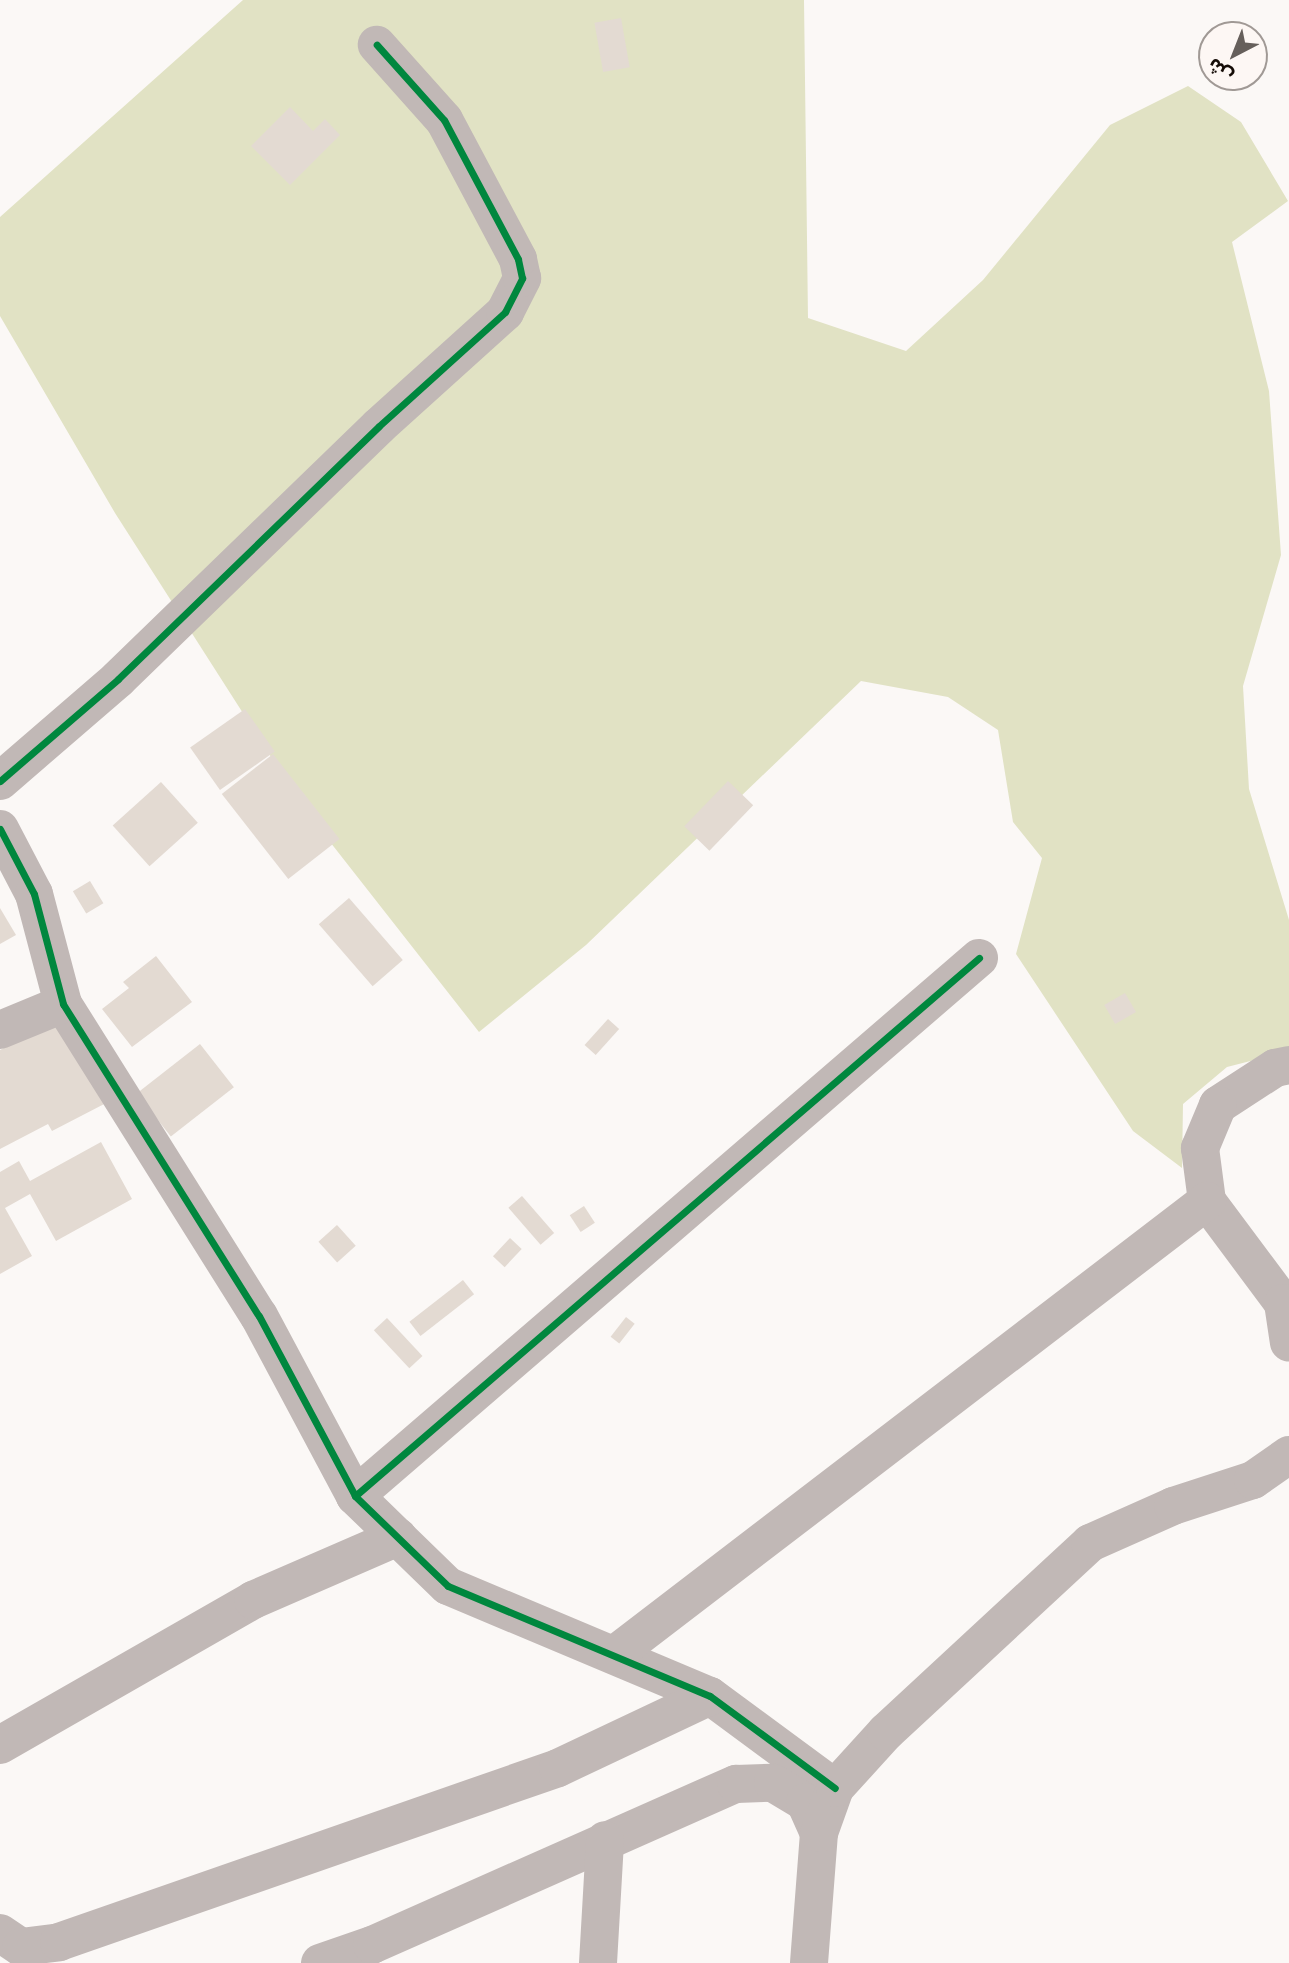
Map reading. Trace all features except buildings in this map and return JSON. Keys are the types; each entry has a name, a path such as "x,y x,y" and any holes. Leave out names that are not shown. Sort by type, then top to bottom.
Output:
{"street":[{"path":"0,781 118,679 379,426 505,312 522,278 518,259 444,120 377,46"},
{"path":"0,829 34,894 63,1003 259,1316 355,1496 448,1586 710,1696 835,1788"},
{"path":"355,1496 979,958"},
{"path":"0,1030 63,1003"},
{"path":"1289,1065 1275,1068 1218,1105 1200,1148 1207,1201 1283,1303 1289,1343"},
{"path":"614,1655 1207,1201"},
{"path":"809,1963 819,1833 835,1788 886,1732 1090,1543 1173,1506 1253,1480 1289,1455"},
{"path":"0,1745 253,1601 398,1537"},
{"path":"0,1933 21,1947 59,1942 558,1768 710,1696"},
{"path":"320,1963 372,1945 736,1784 773,1783 804,1802 819,1833"},
{"path":"598,1963 605,1840"}],"green space":[{"path":"243,0 804,0 808,318 906,351 983,280 1110,125 1188,86 1241,122 1288,201 1232,242 1269,391 1281,555 1243,686 1249,789 1289,920 1289,1051 1227,1067 1183,1104 1182,1168 1133,1131 1016,954 1042,858 1013,822 998,730 948,697 861,681 586,945 479,1032 305,810 115,513 0,316 0,217"}],"cycle path":[{"path":"0,781 118,679 379,426 505,312 522,278 518,259 444,120 377,45"},
{"path":"0,829 34,894 63,1004 259,1316 355,1496 448,1586 710,1696 835,1788"},
{"path":"355,1496 979,958"}]}
